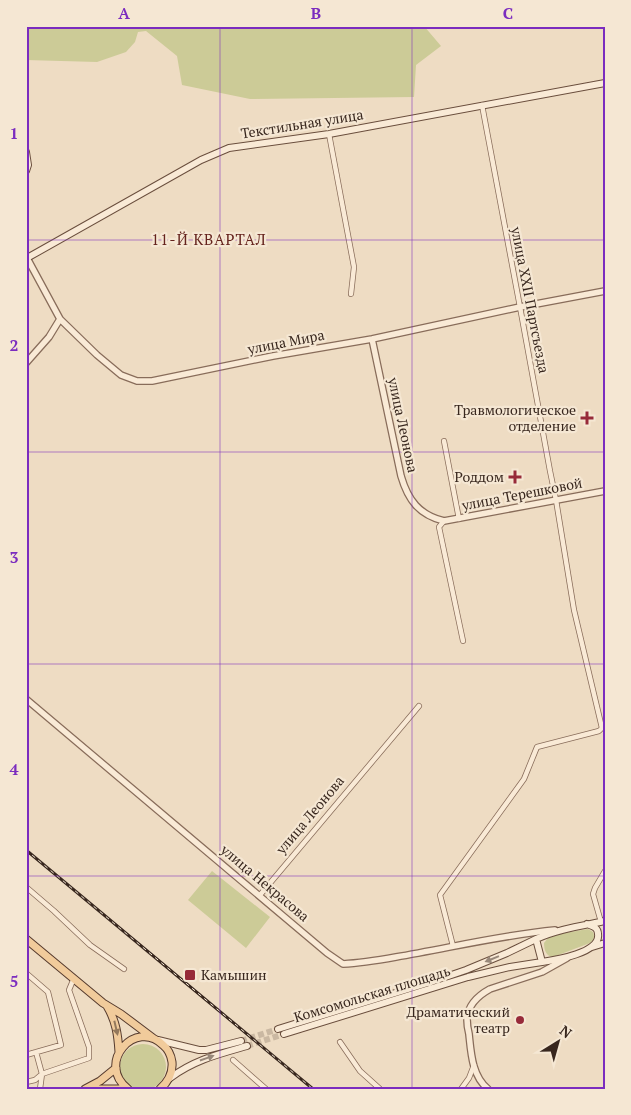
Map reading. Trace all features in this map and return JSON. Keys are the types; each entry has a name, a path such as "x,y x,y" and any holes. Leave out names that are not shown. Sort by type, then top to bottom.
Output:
{"main road":[{"name":"Текстильная улица","path":"26,258 201,160 229,148 329,134 605,83"},
{"path":"26,152 28,165 26,171"},
{"path":"278,1029 457,973 558,930 603,922"},
{"path":"587,924 595,928 598,933 597,940 591,948"},
{"path":"536,938 542,962 571,956 605,943"},
{"path":"27,943 74,978 107,1006 166,1048 171,1057 172,1066 168,1083"},
{"name":"Комсомольская площадь","path":"284,1034 468,977 542,962"},
{"path":"107,1006 112,1013 117,1028 119,1052"},
{"path":"128,1089 119,1080 116,1061 119,1052 126,1043 134,1039 143,1037 191,1049 206,1050 241,1041"},
{"path":"160,1089 180,1070 194,1063 247,1046"},
{"path":"85,1089 100,1081 116,1068"},
{"path":"97,1089 119,1089"}],"street":[{"name":"улица XXII Партсъезда","path":"453,946 440,895 524,779 537,747 599,731 602,728 574,610 556,500 482,105"},
{"path":"329,134 354,267 351,294"},
{"name":"улица Мира","path":"26,258 60,319 121,375 137,380 152,381 270,356 372,339 605,291"},
{"path":"26,363 48,337 60,319"},
{"name":"улица Леонова","path":"372,339 404,485 416,506 425,514 444,521"},
{"path":"444,441 459,519"},
{"name":"улица Терешковой","path":"444,521 605,491"},
{"path":"444,521 439,527 463,641"},
{"name":"улица Некрасова","path":"26,700 343,964 365,962 529,933 558,930"},
{"name":"улица Леонова","path":"260,895 419,706"},
{"path":"603,922 593,894 605,871"},
{"path":"26,887 90,945 124,969"},
{"path":"529,933 536,938"},
{"path":"488,1089 482,1084 474,1065 467,1019 475,1000 490,989 542,972 571,956"},
{"path":"542,962 542,972"},
{"path":"26,973 48,992 61,1045 26,1054"},
{"path":"26,1082 35,1080 42,1074 89,1058 89,1046 69,990 74,978"},
{"path":"340,1042 360,1071 380,1089"},
{"path":"36,1052 42,1074 40,1089"},
{"path":"233,1060 266,1089"},
{"path":"461,1089 470,1078 474,1065"}],"shaded area":[{"path":"26,26 424,26 441,46 416,65 414,97 250,99 182,85 177,56 146,31 138,32 135,42 126,52 97,62 26,60"},
{"path":"212,871 270,917 246,948 188,900"},
{"path":"588,929 594,935 590,943 553,957 544,948 544,943 553,935"},
{"path":"143,1044 156,1048 162,1054 166,1067 162,1080 156,1086 143,1090 130,1086 124,1080 120,1067 124,1054 130,1048"}],"tunnel":[{"path":"241,1041 278,1029"},
{"path":"247,1046 284,1034"}],"railway":[{"path":"26,850 313,1089"}],"place":[{"name":"Травмологическое отделение","path":"587,418"},
{"name":"Роддом","path":"515,477"},
{"name":"Камышин","path":"190,975"},
{"name":"Драматический театр","path":"520,1020"}],"district":[{"name":"11-Й КВАРТАЛ","path":"209,240"}]}
